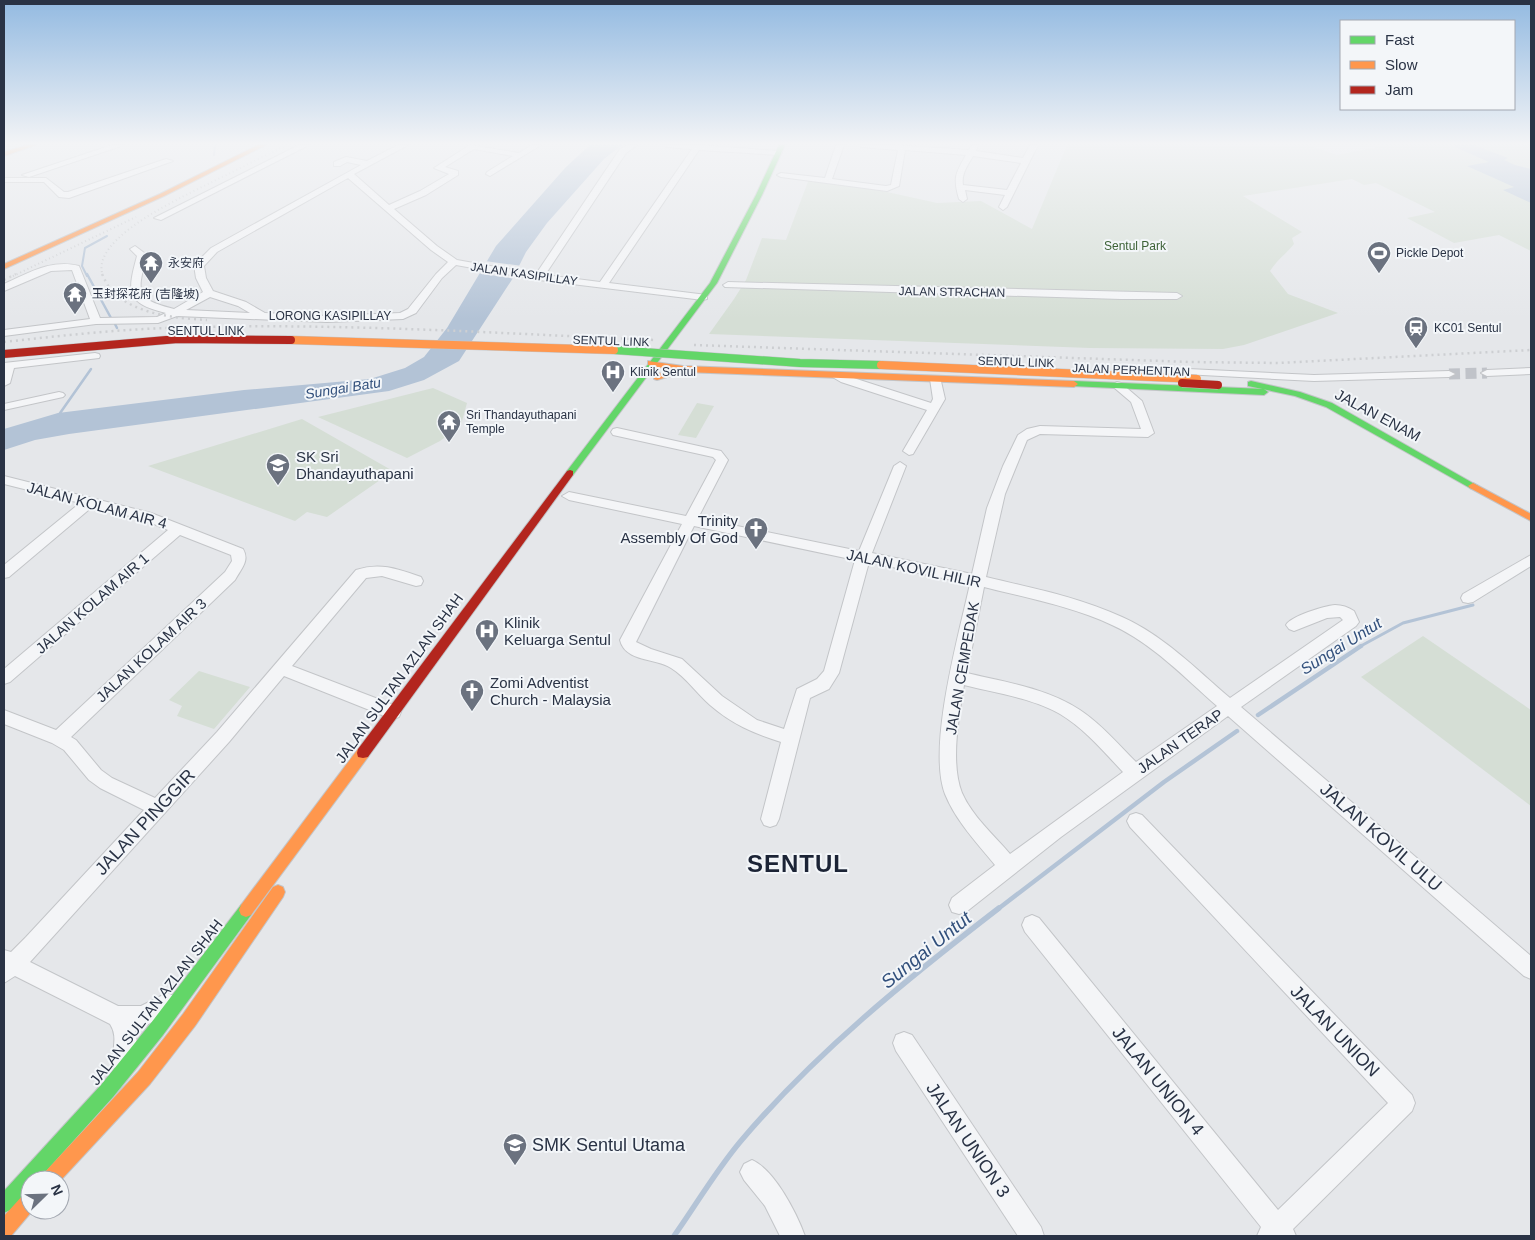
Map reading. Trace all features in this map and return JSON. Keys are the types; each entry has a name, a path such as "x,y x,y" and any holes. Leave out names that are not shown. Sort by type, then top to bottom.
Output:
{"main road":[{"path":"67,225 123,203"},
{"path":"4,258 127,203"},
{"path":"4,266 144,203"},
{"name":"JALAN SULTAN AZLAN SHAH","path":"4,1204 108,1091 183,994 393,712 531,522 651,363 703,298 755,203"},
{"name":"SENTUL LINK","path":"4,354 128,342 178,339 254,339 640,351 800,364 1192,375"},
{"path":"683,369 654,381 686,343"},
{"name":"JALAN PERHENTIAN","path":"662,349 686,343 764,355 839,357 1192,375"},
{"name":"SENTUL LINK","path":"6,364 125,348 215,344 628,355 812,370 1219,383"},
{"path":"760,372 770,363 769,358 764,355"},
{"path":"834,375 827,366 839,357"},
{"name":"JALAN PERHENTIAN","path":"651,363 683,369 1264,392"},
{"name":"JALAN ENAM","path":"1192,375 1305,403 1344,419 1531,526"},
{"name":"JALAN ENAM","path":"1219,383 1273,388 1329,405 1531,518"},
{"name":"JALAN SULTAN AZLAN SHAH","path":"344,798 376,755"},
{"path":"58,1170 144,1078 190,1020 284,884"},
{"path":"4,1230 20,1212"}],"street":[{"path":"158,218 188,203"},
{"path":"4,333 96,321 158,320 176,313 188,304 210,293 201,278 199,266 208,255 220,245 297,203"},
{"name":"JALAN KASIPILLAY","path":"382,203 450,260 472,267 703,298"},
{"path":"388,208 406,203"},
{"path":"535,276 586,203"},
{"path":"603,285 659,203"},
{"path":"1003,207 1005,203"},
{"name":"LORONG KASIPILLAY","path":"135,249 142,255 135,280 135,290 142,301 150,306 176,313 327,319 403,316 412,311 450,260"},
{"path":"4,288 52,267 76,268 96,321"},
{"name":"JALAN STRACHAN","path":"728,284 1176,296"},
{"name":"LORONG KASIPILLAY","path":"210,293 242,304 262,316"},
{"path":"4,383 6,364 95,356"},
{"path":"1488,373 1531,372"},
{"name":"JALAN PERHENTIAN","path":"1192,375 1314,378 1449,374"},
{"name":"JALAN PERHENTIAN","path":"834,375 934,408"},
{"path":"909,451 939,399 936,380"},
{"path":"1117,385 1136,401 1151,387"},
{"path":"4,407 59,395"},
{"name":"JALAN CEMPEDAK","path":"1008,866 968,815 954,793 948,773 950,735 958,677 998,493 1026,434 1040,430 1148,433 1136,401"},
{"path":"617,431 717,454 722,460 628,640 629,645 646,654 676,663 716,701 751,725 790,738"},
{"path":"770,819 803,694 823,684 830,673 863,557 900,466"},
{"name":"JALAN KOLAM AIR 4","path":"7,485 91,501 146,516 238,552 240,560"},
{"name":"JALAN KOVIL HILIR","path":"569,496 978,580 1083,607 1118,621 1158,644 1230,707"},
{"path":"4,572 91,501"},
{"name":"JALAN KOLAM AIR 1","path":"4,678 56,636 179,528"},
{"name":"JALAN KOLAM AIR 3","path":"58,738 230,576 240,560"},
{"path":"1468,598 1531,560"},
{"name":"JALAN PINGGIR","path":"7,966 157,808 282,669 361,574 369,570 378,570 416,581"},
{"name":"JALAN TERAP","path":"958,905 1135,773 1351,622 1351,617 1340,610 1318,614 1294,625"},
{"path":"282,669 393,712"},
{"path":"958,677 1041,699 1064,708 1089,726 1135,773"},
{"name":"JALAN KOVIL ULU","path":"1230,707 1531,969"},
{"path":"4,717 58,738 70,745 95,775 106,783 157,808"},
{"name":"JALAN UNION","path":"1136,821 1404,1103 1277,1233"},
{"name":"JALAN UNION 4","path":"1032,925 1277,1233"},
{"path":"7,966 117,1017 143,1016 183,994"},
{"path":"108,1091 122,1065 126,1053 126,1032 117,1017"},
{"name":"JALAN UNION 3","path":"904,1043 1032,1236"},
{"path":"752,1172 773,1198 793,1236"}],"green space":[{"name":"Sentul Park","path":"800,203 984,203 1032,229 1043,203 1254,203 1302,232 1292,238 1294,244 1270,271 1288,294 1338,313 1244,345 1223,349 1090,348 709,334 746,280 762,238 786,240"},
{"name":"Sentul Park","path":"1416,203 1531,203 1531,251 1499,235 1454,243 1407,218 1435,212"},
{"path":"433,388 467,403 461,425 440,441 407,458 318,417"},
{"path":"697,403 714,406 696,438 678,435"},
{"path":"302,419 393,471 327,517 307,512 295,521 148,466"},
{"path":"1423,636 1531,710 1531,806 1361,677"},
{"path":"199,671 250,687 214,729 177,716 182,706 169,700"}],"water":[{"name":"Sungai Batu","path":"534,203 565,203 547,223 526,252 513,278 459,361 424,380 389,391 69,434 35,440 4,450 4,429 58,413 244,390 370,379 405,368 424,357 447,328 496,246"}],"pier":[{"path":"485,261 522,266 516,279 477,273"}],"waterway":[{"path":"87,276 82,266 85,248 107,236"},
{"path":"87,274 111,318"},
{"path":"115,324 117,328"},
{"path":"58,416 91,369"},
{"name":"Sungai Untut","path":"1359,647 1403,623 1473,605"},
{"name":"Sungai Untut","path":"1258,715 1361,646"},
{"name":"Sungai Untut","path":"998,909 1164,782 1237,731"},
{"name":"Sungai Untut","path":"674,1236 731,1153 799,1078 863,1018 999,908"}],"tunnel":[{"path":"1449,374 1487,373"}],"railway":[{"path":"103,276 102,262 110,247 124,233 171,203"},
{"path":"13,276 136,217"},
{"path":"4,280 16,274"},
{"path":"103,276 112,291 122,299 144,310 182,318 207,320"},
{"path":"4,342 126,330 288,326 410,329 654,340"},
{"path":"694,345 1191,362 1278,363 1531,350"}],"traffic: fast":[{"path":"570,473 713,283 755,203"},
{"path":"614,350 800,363 881,365"},
{"path":"1074,384 1264,392"},
{"path":"1251,384 1297,394 1329,405 1473,486"},
{"path":"4,1204 107,1091 157,1029 246,910"}],"traffic: slow":[{"path":"4,267 145,203"},
{"path":"291,340 614,350"},
{"path":"651,363 683,369 1074,384"},
{"path":"881,365 1197,379"},
{"path":"657,377 683,369"},
{"path":"1473,486 1531,518"},
{"path":"246,910 363,753"},
{"path":"58,1170 144,1078 189,1020 278,892"},
{"path":"4,1230 20,1212"}],"traffic: jam":[{"path":"4,354 178,339 291,340"},
{"path":"1182,383 1218,385"},
{"path":"363,753 570,473"}],"place":[{"name":"Pickle Depot","path":"1379,274"},
{"name":"永安府","path":"151,284"},
{"name":"玉封探花府 (吉隆坡)","path":"75,315"},
{"name":"KC01 Sentul","path":"1416,349"},
{"name":"Klinik Sentul","path":"613,393"},
{"name":"Sri Thandayuthapani Temple","path":"449,443"},
{"name":"SK Sri Dhandayuthapani","path":"278,486"},
{"name":"Trinity Assembly Of God","path":"756,550"},
{"name":"Klinik Keluarga Sentul","path":"487,652"},
{"name":"Zomi Adventist Church - Malaysia","path":"472,712"},
{"name":"SMK Sentul Utama","path":"515,1166"}],"district":[{"name":"SENTUL","path":"798,863"}]}
